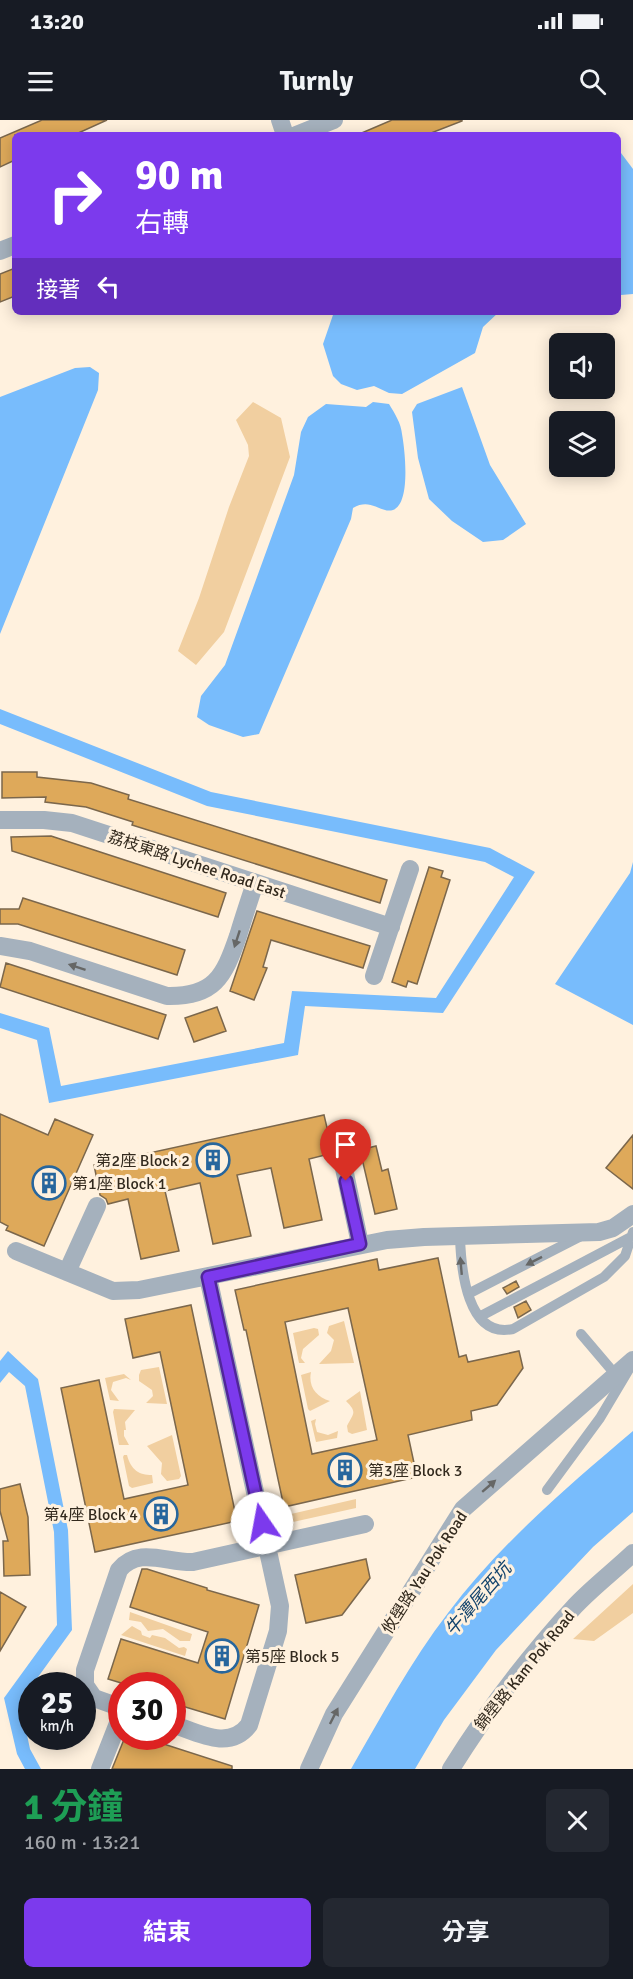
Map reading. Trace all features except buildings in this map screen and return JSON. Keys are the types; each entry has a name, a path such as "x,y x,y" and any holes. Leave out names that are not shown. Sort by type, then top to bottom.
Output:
{"street":[{"path":"304,132 334,120"},
{"name":"荔枝東路 Lychee Road East","path":"0,820 44,820 72,824 391,927"},
{"path":"374,976 410,869"},
{"path":"0,946 30,951 167,996 196,993 214,982 228,965 255,883"},
{"path":"342,1159 360,1244"},
{"path":"67,1272 97,1206"},
{"path":"16,1251 113,1291 139,1290 360,1244 424,1237 586,1234 613,1228 633,1214"},
{"path":"186,1728 228,1740 237,1737 249,1725 278,1631 280,1606 208,1277"},
{"name":"攸壆路 Yau Pok Road","path":"309,1769 334,1714 463,1509 615,1374 633,1361"},
{"path":"108,1703 94,1698 85,1685 85,1670 119,1570 125,1563 133,1558 149,1556 174,1562 193,1562 365,1524"},
{"name":"錦壆路 Kam Pok Road","path":"451,1769 474,1732 526,1661 577,1604 633,1553"},
{"path":"100,1769 108,1749"}],"lane":[{"path":"468,1294 586,1234"},
{"path":"460,1237 462,1276 468,1294 479,1317 488,1327 501,1332 513,1329 604,1277 625,1256 632,1235"},
{"path":"479,1317 632,1235"},
{"path":"581,1335 615,1374"},
{"path":"547,1490 600,1418 633,1361"}],"shaded area":[{"path":"253,402 281,418 290,457 224,632 196,665 178,651 249,456 248,445 236,420"},
{"path":"344,1321 354,1363 319,1364 331,1351 334,1340 327,1333 329,1326"},
{"path":"318,1329 319,1335 303,1349 301,1358 305,1363 299,1363 293,1333"},
{"path":"159,1367 167,1404 146,1403 153,1396 152,1390 139,1381 139,1375 141,1370"},
{"path":"311,1372 310,1377 314,1390 321,1397 330,1401 310,1411 301,1375"},
{"path":"124,1374 131,1380 126,1378 113,1382 111,1390 119,1401 110,1400 105,1378"},
{"path":"360,1391 367,1430 352,1434 348,1432 347,1426 353,1411 346,1401"},
{"path":"114,1409 135,1410 125,1422 124,1436 129,1445 119,1445"},
{"path":"316,1419 317,1432 328,1435 338,1431 337,1438 316,1442 311,1421"},
{"path":"172,1435 181,1476 179,1479 167,1481 161,1474 162,1463 147,1446"},
{"path":"124,1455 127,1455 136,1471 152,1475 153,1483 132,1488 129,1486"},
{"path":"356,1499 356,1508 293,1522 278,1517"},
{"path":"633,1584 633,1613 594,1641 573,1639"},
{"path":"130,1612 192,1634 190,1641 180,1641 163,1629 148,1631 141,1622 129,1620"},
{"path":"132,1626 141,1631 142,1635 150,1638 152,1635 165,1638 179,1648 184,1647 187,1649 185,1656 121,1635"}],"water":[{"path":"621,153 633,169 633,294 621,295"},
{"path":"333,315 496,315 483,327 475,353 402,394 389,393 374,386 357,390 341,384 333,376 323,344"},
{"path":"90,367 99,373 98,390 0,634 0,397 75,368"},
{"path":"462,387 490,465 526,524 503,540 483,542 452,521 429,499 418,458 412,412 417,404"},
{"path":"373,402 389,404 401,430 405,488 399,506 389,511 365,504 353,508 351,519 259,734 243,737 209,725 197,717 201,696 225,665 294,475 301,432 308,417 326,404 366,407"},
{"path":"0,709 211,792 490,848 535,872 443,1013 305,1006 298,1055 49,1103 37,1040 0,1028 0,1013 49,1028 61,1086 284,1043 292,991 436,998 514,877 485,862 207,806 0,724"},
{"path":"633,862 633,1025 555,984 630,873"},
{"path":"8,1351 38,1379 68,1530 72,1630 42,1672 23,1672 57,1625 54,1532 25,1386 9,1372 0,1383 0,1361"},
{"name":"牛潭尾西坑","path":"633,1431 633,1512 593,1547 496,1650 444,1720 415,1769 351,1769 421,1650 468,1588 535,1517"},
{"path":"18,1679 18,1750 31,1750 41,1769 25,1769 17,1754 4,1698"}],"place":[{"name":"第2座 Block 2","path":"213,1160"},
{"name":"第1座 Block 1","path":"49,1183"},
{"name":"第3座 Block 3","path":"345,1470"},
{"name":"第4座 Block 4","path":"161,1514"},
{"name":"第5座 Block 5","path":"222,1656"}],"route":[{"path":"262,1523 208,1277 360,1244 346,1181"}]}
